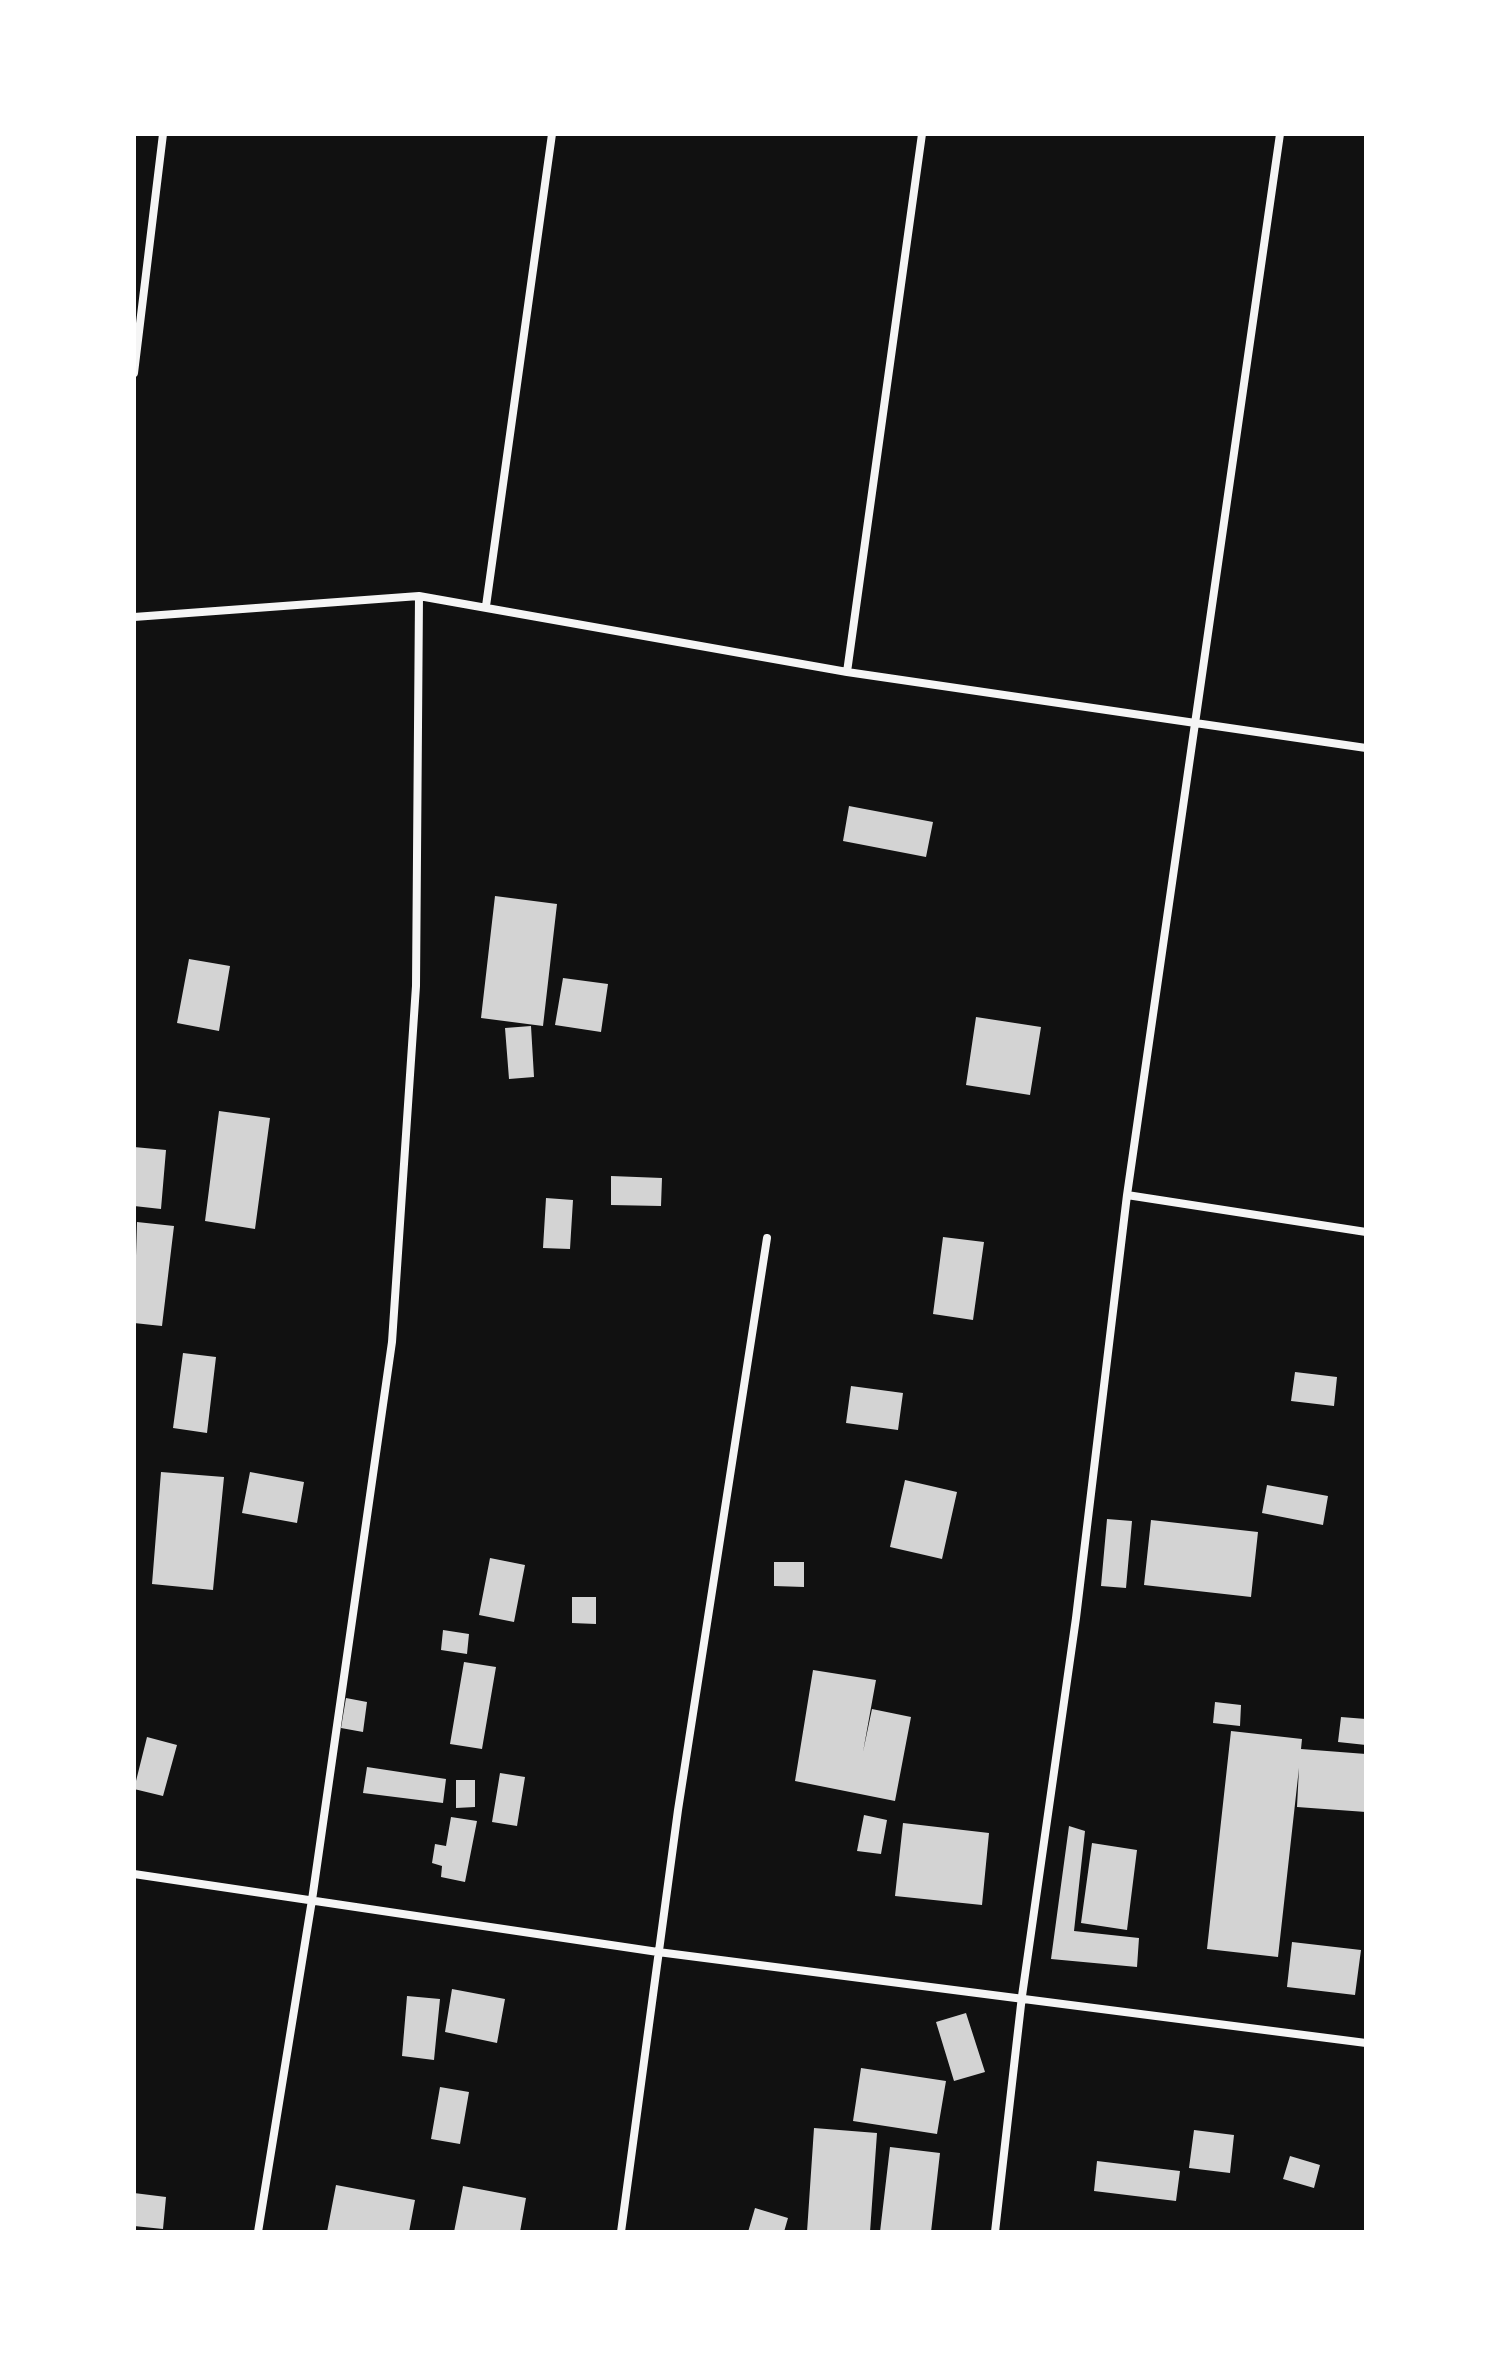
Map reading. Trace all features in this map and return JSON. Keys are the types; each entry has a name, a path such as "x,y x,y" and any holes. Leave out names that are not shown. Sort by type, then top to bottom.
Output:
{"street":[{"path":"134,373 163,134"},
{"path":"486,606 552,134"},
{"path":"847,672 922,134"},
{"path":"995,2232 1022,1996 1076,1618 1127,1195 1280,134"},
{"path":"258,2232 312,1900 392,1342 416,986 419,596"},
{"path":"134,617 419,596 847,672 1366,748"},
{"path":"1127,1195 1366,1232"},
{"path":"621,2232 658,1952 767,1238"},
{"path":"134,1874 658,1952 1022,1996 1366,2043"}],"building":[{"path":"849,806 933,822 926,857 843,841"},
{"path":"495,896 557,904 543,1026 481,1018"},
{"path":"189,959 230,966 219,1031 177,1023"},
{"path":"563,978 608,984 601,1032 555,1025"},
{"path":"976,1017 1041,1027 1030,1095 966,1085"},
{"path":"531,1026 534,1077 509,1079 505,1028"},
{"path":"219,1111 270,1118 255,1229 205,1221"},
{"path":"134,1147 166,1150 161,1209 134,1206"},
{"path":"611,1176 662,1178 661,1206 611,1205"},
{"path":"546,1198 573,1200 570,1249 543,1248"},
{"path":"137,1222 174,1226 162,1326 134,1323"},
{"path":"943,1237 984,1242 973,1320 933,1314"},
{"path":"183,1353 216,1357 207,1433 173,1428"},
{"path":"1295,1372 1337,1377 1334,1406 1291,1401"},
{"path":"851,1386 903,1393 898,1430 846,1423"},
{"path":"161,1472 224,1477 213,1590 152,1584"},
{"path":"250,1472 304,1482 297,1523 242,1513"},
{"path":"905,1480 957,1492 942,1559 890,1547"},
{"path":"1267,1485 1328,1496 1323,1525 1262,1513"},
{"path":"1107,1519 1132,1521 1126,1588 1101,1586"},
{"path":"1151,1520 1258,1532 1251,1597 1144,1585"},
{"path":"490,1558 525,1565 514,1622 479,1615"},
{"path":"774,1562 804,1562 804,1587 774,1586"},
{"path":"572,1597 596,1597 596,1624 572,1623"},
{"path":"443,1630 469,1634 467,1654 441,1650"},
{"path":"464,1662 496,1667 482,1749 450,1744"},
{"path":"813,1670 876,1680 863,1752 872,1709 911,1717 895,1801 795,1781"},
{"path":"346,1698 367,1702 363,1732 341,1728"},
{"path":"1215,1702 1241,1705 1240,1726 1213,1723"},
{"path":"1341,1717 1366,1719 1366,1745 1338,1742"},
{"path":"1231,1731 1302,1739 1301,1749 1366,1754 1366,1812 1297,1807 1299,1768 1278,1957 1207,1949"},
{"path":"147,1737 177,1745 163,1796 134,1789"},
{"path":"367,1767 446,1779 443,1803 363,1793"},
{"path":"500,1773 525,1777 517,1826 492,1822"},
{"path":"456,1780 475,1780 475,1807 456,1808"},
{"path":"864,1815 887,1820 881,1854 857,1851"},
{"path":"451,1817 477,1821 465,1882 441,1877 442,1866 432,1863 435,1844 446,1846"},
{"path":"903,1823 989,1833 982,1905 895,1896"},
{"path":"1069,1826 1085,1831 1074,1931 1139,1938 1137,1967 1051,1959"},
{"path":"1092,1843 1137,1850 1127,1930 1081,1923"},
{"path":"1292,1942 1361,1950 1355,1995 1287,1987"},
{"path":"452,1989 505,1999 497,2043 445,2032"},
{"path":"407,1996 440,1999 434,2060 402,2056"},
{"path":"966,2013 985,2072 954,2081 936,2022"},
{"path":"861,2068 946,2081 937,2134 853,2121"},
{"path":"440,2087 469,2092 460,2144 431,2139"},
{"path":"814,2128 877,2133 870,2232 807,2232"},
{"path":"1194,2130 1234,2135 1230,2173 1189,2168"},
{"path":"890,2147 940,2153 931,2232 880,2232"},
{"path":"1290,2156 1320,2165 1314,2188 1283,2179"},
{"path":"1097,2161 1180,2171 1176,2201 1094,2191"},
{"path":"336,2185 415,2200 409,2232 327,2232"},
{"path":"463,2186 526,2198 520,2232 454,2232"},
{"path":"134,2193 166,2197 163,2229 134,2226"},
{"path":"755,2208 788,2218 784,2232 748,2232"}]}
